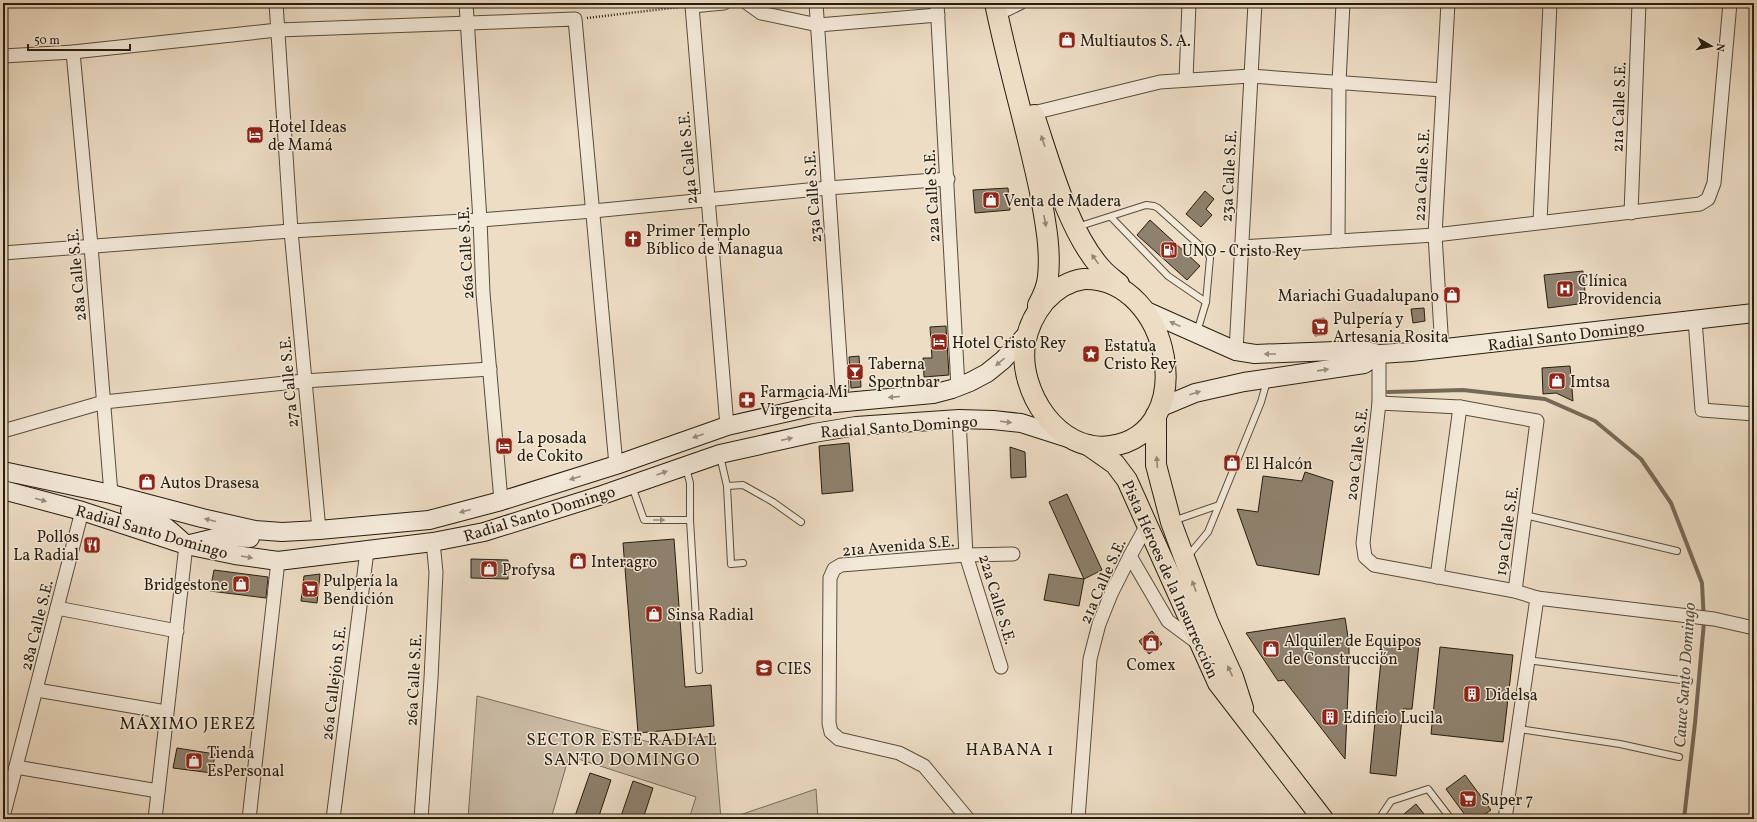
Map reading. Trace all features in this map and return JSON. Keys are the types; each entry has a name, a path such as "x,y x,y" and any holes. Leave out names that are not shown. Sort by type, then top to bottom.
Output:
{"main road":[{"path":"997,11 1057,183 1076,228 1087,249 1101,268 1133,296 1146,311 1159,337 1164,356 1165,385 1158,412 1139,436 1129,441 1110,446 1081,442"},
{"path":"997,11 1036,176 1049,247 1047,285 1030,327"},
{"path":"1030,327 1055,291 1078,280 1091,279 1102,281 1133,296"},
{"name":"Radial Santo Domingo","path":"1146,311 1236,351 1269,354 1362,350 1379,354 1442,349 1754,313"},
{"name":"Radial Santo Domingo","path":"3,471 111,494 208,520 255,530 282,532 318,530 429,520 501,501 616,465 727,426 824,404 933,394 958,387 987,372 1003,360 1030,327"},
{"name":"Pista Héroes de la Insurrección","path":"1030,327 1025,344 1025,363 1034,395 1052,422 1121,471 1136,497 1147,525 1218,683 1323,819"},
{"name":"Radial Santo Domingo","path":"1158,412 1195,393 1267,378 1364,364 1379,354"},
{"name":"Pista Héroes de la Insurrección","path":"1158,412 1156,465 1171,522 1208,622 1233,677 1248,721"},
{"name":"Radial Santo Domingo","path":"3,490 82,511 186,545 235,555 278,561 430,542 484,532 720,454 814,432 856,426 959,419 993,420 1020,423 1081,442"},
{"path":"23,475 71,494 148,516 164,524 186,545 219,537 270,539 318,530 349,534 381,532 430,542"}],"street":[{"name":"27a Calle S.E.","path":"276,3 291,231 318,530"},
{"name":"26a Calle S.E.","path":"466,3 466,22 480,220 483,293 501,501"},
{"path":"692,6 724,3"},
{"path":"747,3 761,13 818,25 938,9"},
{"name":"23a Calle S.E.","path":"816,3 842,388"},
{"path":"997,11 1020,3"},
{"path":"1186,80 1189,3"},
{"name":"23a Calle S.E.","path":"1236,351 1255,3"},
{"path":"1338,241 1338,82 1343,3"},
{"name":"22a Calle S.E.","path":"1442,349 1435,235 1448,3"},
{"path":"1540,222 1550,3"},
{"name":"21a Calle S.E.","path":"1631,213 1639,3"},
{"path":"1241,247 1435,235 1700,204 1708,199 1714,183 1730,3"},
{"name":"24a Calle S.E.","path":"692,6 727,426"},
{"name":"22a Calle S.E.","path":"938,9 958,387"},
{"path":"3,56 73,52 278,30 575,19 616,465"},
{"name":"28a Calle S.E.","path":"73,52 91,246 111,494"},
{"path":"1033,113 1160,82 1250,76 1443,90"},
{"path":"3,253 291,231 480,220 593,211 828,188 948,179"},
{"path":"1695,320 1702,410 1754,414"},
{"name":"20a Calle S.E.","path":"1379,354 1379,403 1363,543 1365,557 1374,566 1437,577"},
{"path":"3,431 104,402 304,381 490,369"},
{"path":"1379,403 1460,407 1437,577 1515,591"},
{"name":"19a Calle S.E.","path":"1460,407 1537,421 1515,591 1537,598 1693,616 1754,628"},
{"name":"22a Calle S.E.","path":"959,419 966,555 1001,667"},
{"name":"28a Calle S.E.","path":"3,817 82,511"},
{"name":"21a Calle S.E.","path":"1078,819 1090,659 1098,624 1130,556 1147,525"},
{"name":"26a Calle S.E.","path":"421,819 431,679 436,579 430,542"},
{"path":"155,819 186,545"},
{"name":"26a Callejón S.E.","path":"333,819 366,551"},
{"name":"21a Avenida S.E.","path":"968,819 924,766 913,759 899,753 839,739 831,732 829,723 830,578 834,569 841,565 966,555 1013,554"},
{"path":"1130,556 1168,621 1201,645"},
{"path":"249,819 278,561"},
{"path":"1505,819 1537,598"},
{"path":"57,608 177,631"},
{"path":"37,690 166,712"},
{"path":"16,767 158,791"}],"lane":[{"path":"1076,228 1146,205 1154,206 1164,213 1208,253 1210,258 1206,302 1196,334"},
{"path":"1112,217 1168,276 1206,302"},
{"path":"1184,560 1208,532 1261,402 1267,378"},
{"path":"720,454 727,486 731,564 743,563"},
{"path":"685,465 690,483 690,520 699,670"},
{"path":"632,484 644,520 690,520"},
{"path":"727,486 743,485 773,502 801,522"},
{"path":"1171,522 1218,505"},
{"path":"1525,515 1677,551"},
{"path":"1528,660 1689,681"},
{"path":"1519,729 1620,744 1679,757"},
{"path":"1380,819 1391,801 1428,789 1451,819"}],"path":[{"path":"575,19 692,6"}],"shaded area":[{"path":"477,696 649,742 714,736 721,819 689,819 696,797 569,756 551,819 468,819"},
{"path":"816,789 818,819 728,819"}],"building":[{"name":"Venta de Madera","path":"1008,188 1010,210 975,213 973,190"},
{"name":"UNO - Cristo Rey","path":"1205,191 1214,199 1206,209 1212,215 1201,227 1186,214"},
{"name":"UNO - Cristo Rey","path":"1150,220 1200,266 1187,280 1137,235"},
{"name":"Clínica Providencia","path":"1583,271 1586,303 1548,308 1544,275"},
{"path":"1424,308 1425,321 1413,323 1411,309"},
{"name":"Pulpería y Artesania Rosita","path":"1324,318 1327,334 1315,336 1313,320"},
{"name":"Hotel Cristo Rey","path":"946,326 949,375 924,377 923,358 932,358 930,327"},
{"name":"Taberna Sportnbar","path":"859,356 861,387 851,388 849,357"},
{"name":"Imtsa","path":"1570,366 1573,401 1556,393 1543,394 1542,368"},
{"path":"849,443 853,491 822,494 819,446"},
{"path":"1010,447 1025,452 1026,477 1011,478"},
{"path":"1305,472 1333,481 1319,575 1257,565 1237,509 1258,512 1263,476 1302,481"},
{"path":"1067,494 1102,570 1084,579 1049,502"},
{"name":"Sinsa Radial","path":"674,539 685,687 711,685 714,726 638,733 623,543"},
{"name":"Profysa","path":"471,559 508,560 508,579 471,578"},
{"name":"Bridgestone","path":"214,570 268,577 266,598 210,591"},
{"name":"Pulpería la Bendición","path":"320,574 317,603 301,601 304,576"},
{"path":"1049,574 1084,579 1079,606 1044,600"},
{"name":"Edificio Lucila","path":"1345,618 1349,643 1349,669 1345,759 1284,680 1278,681 1246,633"},
{"name":"Comex","path":"1152,631 1162,644 1149,654 1139,641"},
{"path":"1383,640 1419,644 1412,709 1403,709 1396,776 1370,773"},
{"name":"Didelsa","path":"1440,647 1513,655 1503,742 1431,734"},
{"name":"Tienda EsPersonal","path":"177,748 215,754 212,773 173,768"},
{"path":"590,773 611,780 598,819 574,819"},
{"name":"Super 7","path":"1465,775 1491,810 1478,819 1468,819 1446,789"},
{"path":"633,781 653,788 643,819 620,819"},
{"path":"1416,804 1428,819 1398,819"}],"waterway":[{"name":"Cauce Santo Domingo","path":"1388,392 1463,390 1545,399 1595,421 1641,459 1671,503 1702,583 1704,622 1695,723 1684,819"}],"place":[{"name":"Multiautos S. A.","path":"1067,40"},
{"name":"Hotel Ideas de Mamá","path":"255,135"},
{"name":"Venta de Madera","path":"991,200"},
{"name":"Primer Templo Bíblico de Managua","path":"633,239"},
{"name":"UNO - Cristo Rey","path":"1169,250"},
{"name":"Clínica Providencia","path":"1565,289"},
{"name":"Mariachi Guadalupano","path":"1452,295"},
{"name":"Pulpería y Artesania Rosita","path":"1320,327"},
{"name":"Hotel Cristo Rey","path":"939,342"},
{"name":"Estatua Cristo Rey","path":"1091,354"},
{"name":"Taberna Sportnbar","path":"855,372"},
{"name":"Imtsa","path":"1557,381"},
{"name":"Farmacia Mi Virgencita","path":"747,400"},
{"name":"La posada de Cokito","path":"504,446"},
{"name":"El Halcón","path":"1232,463"},
{"name":"Autos Drasesa","path":"147,482"},
{"name":"Pollos La Radial","path":"92,545"},
{"name":"Interagro","path":"578,561"},
{"name":"Profysa","path":"489,569"},
{"name":"Bridgestone","path":"241,584"},
{"name":"Pulpería la Bendición","path":"310,589"},
{"name":"Sinsa Radial","path":"654,614"},
{"name":"Comex","path":"1151,643"},
{"name":"Alquiler de Equipos de Construcción","path":"1271,649"},
{"name":"CIES","path":"764,668"},
{"name":"Didelsa","path":"1472,694"},
{"name":"Edificio Lucila","path":"1330,717"},
{"name":"Tienda EsPersonal","path":"194,761"},
{"name":"Super 7","path":"1468,799"}],"district":[{"name":"MÁXIMO JEREZ","path":"188,723"},
{"name":"SECTOR ESTE RADIAL SANTO DOMINGO","path":"622,749"},
{"name":"HABANA 1","path":"1010,749"}]}
